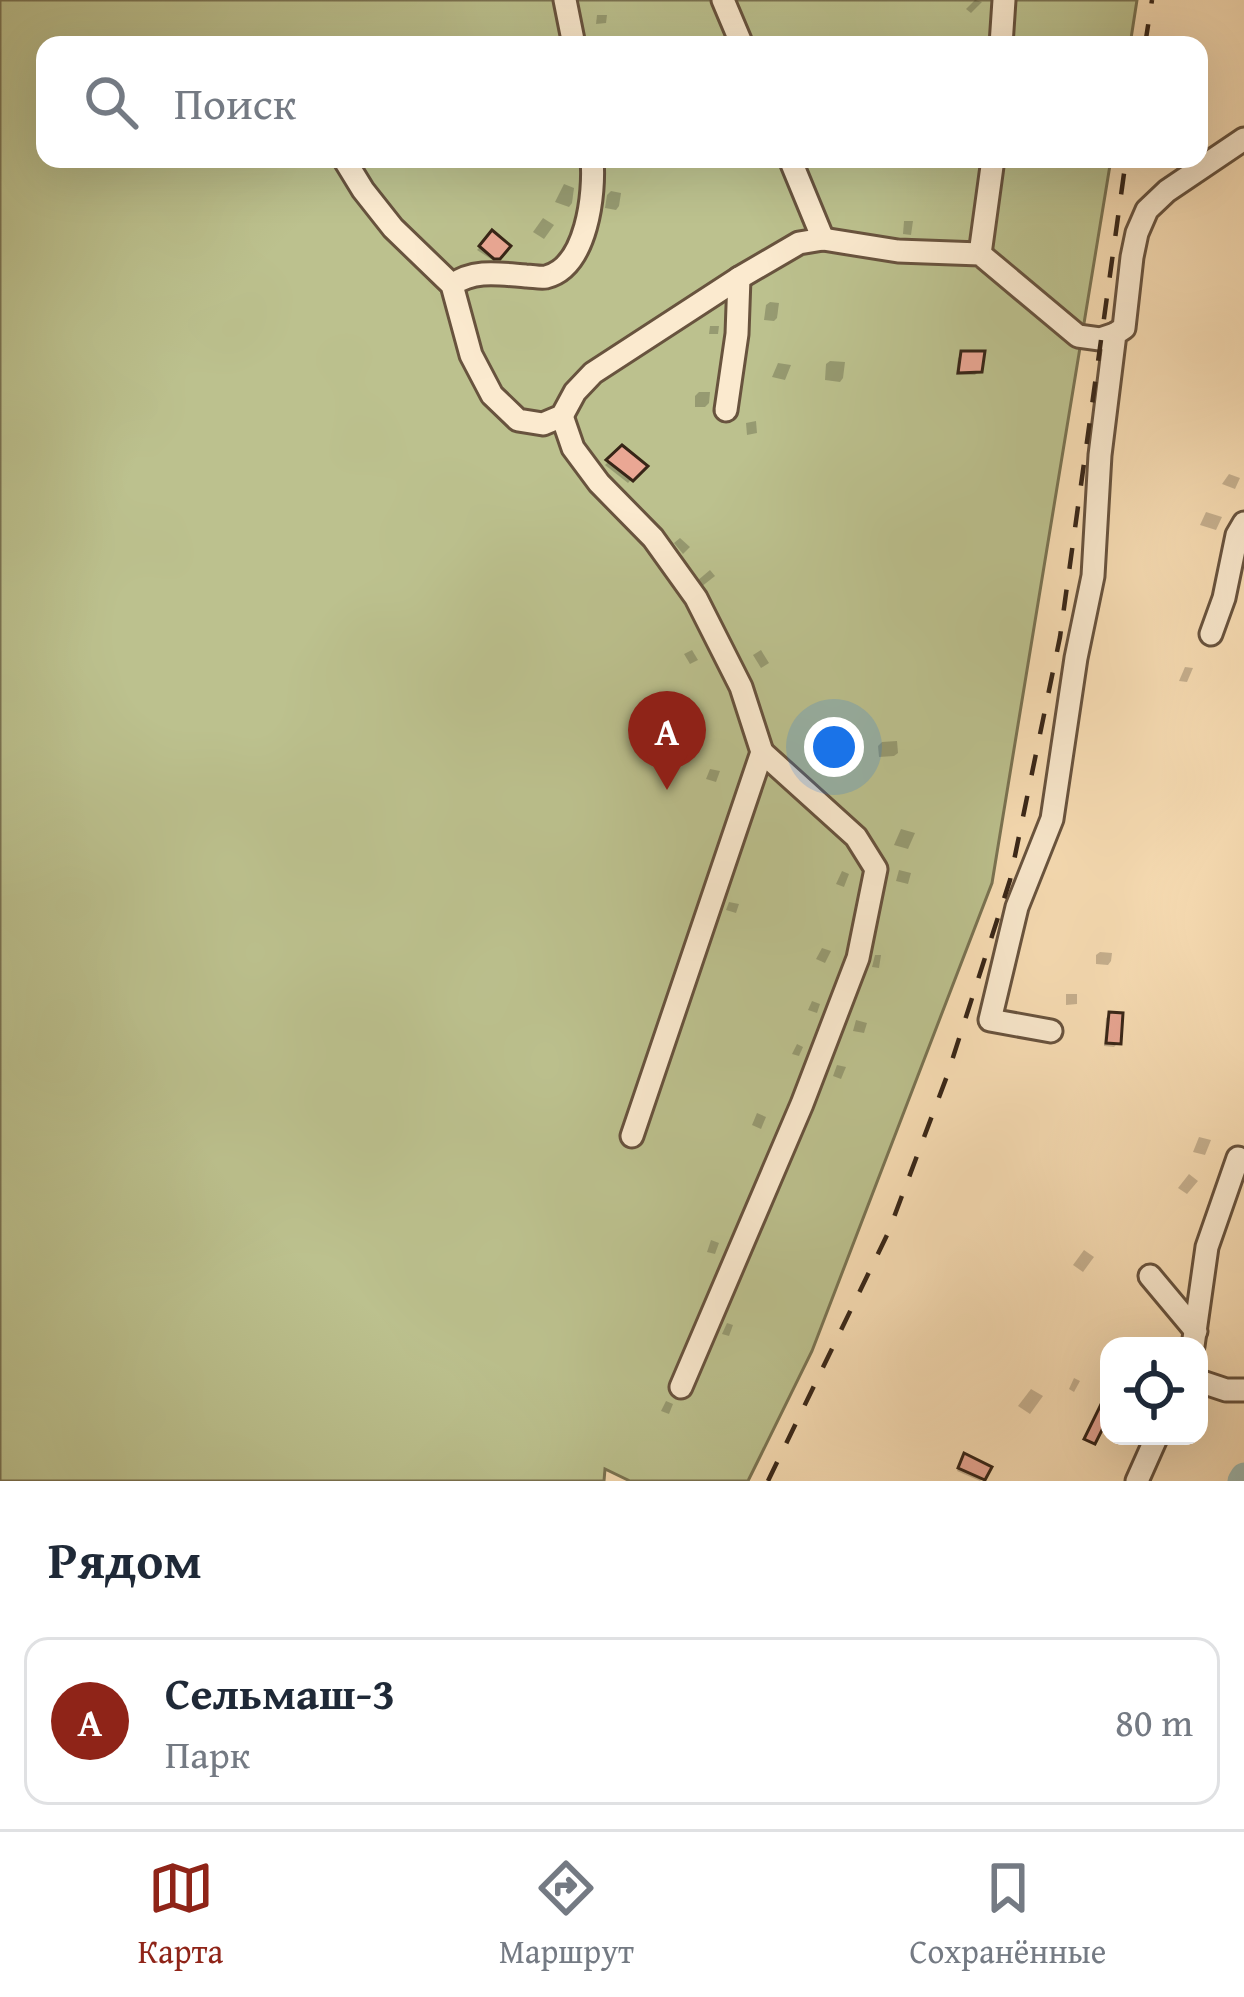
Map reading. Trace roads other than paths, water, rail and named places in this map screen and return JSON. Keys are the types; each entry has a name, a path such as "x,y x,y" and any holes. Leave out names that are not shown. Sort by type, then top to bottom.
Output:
{"street":[{"path":"565,0 572,36"},
{"path":"723,0 738,36"},
{"path":"1002,36 1004,0"},
{"path":"1208,163 1244,139"},
{"path":"350,168 393,228 452,285 470,355 492,395 518,420 543,424 562,416 593,373 799,243 823,239 898,251 980,254 1078,336 1100,339 1115,334 1124,328 1132,257 1147,210 1201,168"},
{"path":"452,285 464,276 487,273 546,277 571,261 585,228 595,185 593,168"},
{"path":"794,168 823,239"},
{"path":"980,254 992,168"},
{"path":"726,410 740,278"},
{"path":"1051,1031 990,1020 1017,908 1052,818 1093,575 1100,455 1115,334"},
{"path":"562,416 573,448 599,483 653,538 696,598 741,687 762,752 856,837 876,869 858,958 802,1104 681,1387"},
{"path":"1211,634 1244,523"},
{"path":"632,1136 762,752"},
{"path":"1194,1337 1207,1247 1238,1158"},
{"path":"1150,1276 1193,1337"},
{"path":"1208,1384 1244,1390"},
{"path":"1136,1481 1153,1445"}],"waterway":[{"path":"1241,1481 1244,1476"}],"railway":[{"path":"1146,36 1152,0"},
{"path":"768,1481 888,1233 947,1076 1010,880 1060,637 1125,168"}],"place":[{"name":"Сельмаш-3","path":"667,790"}]}
